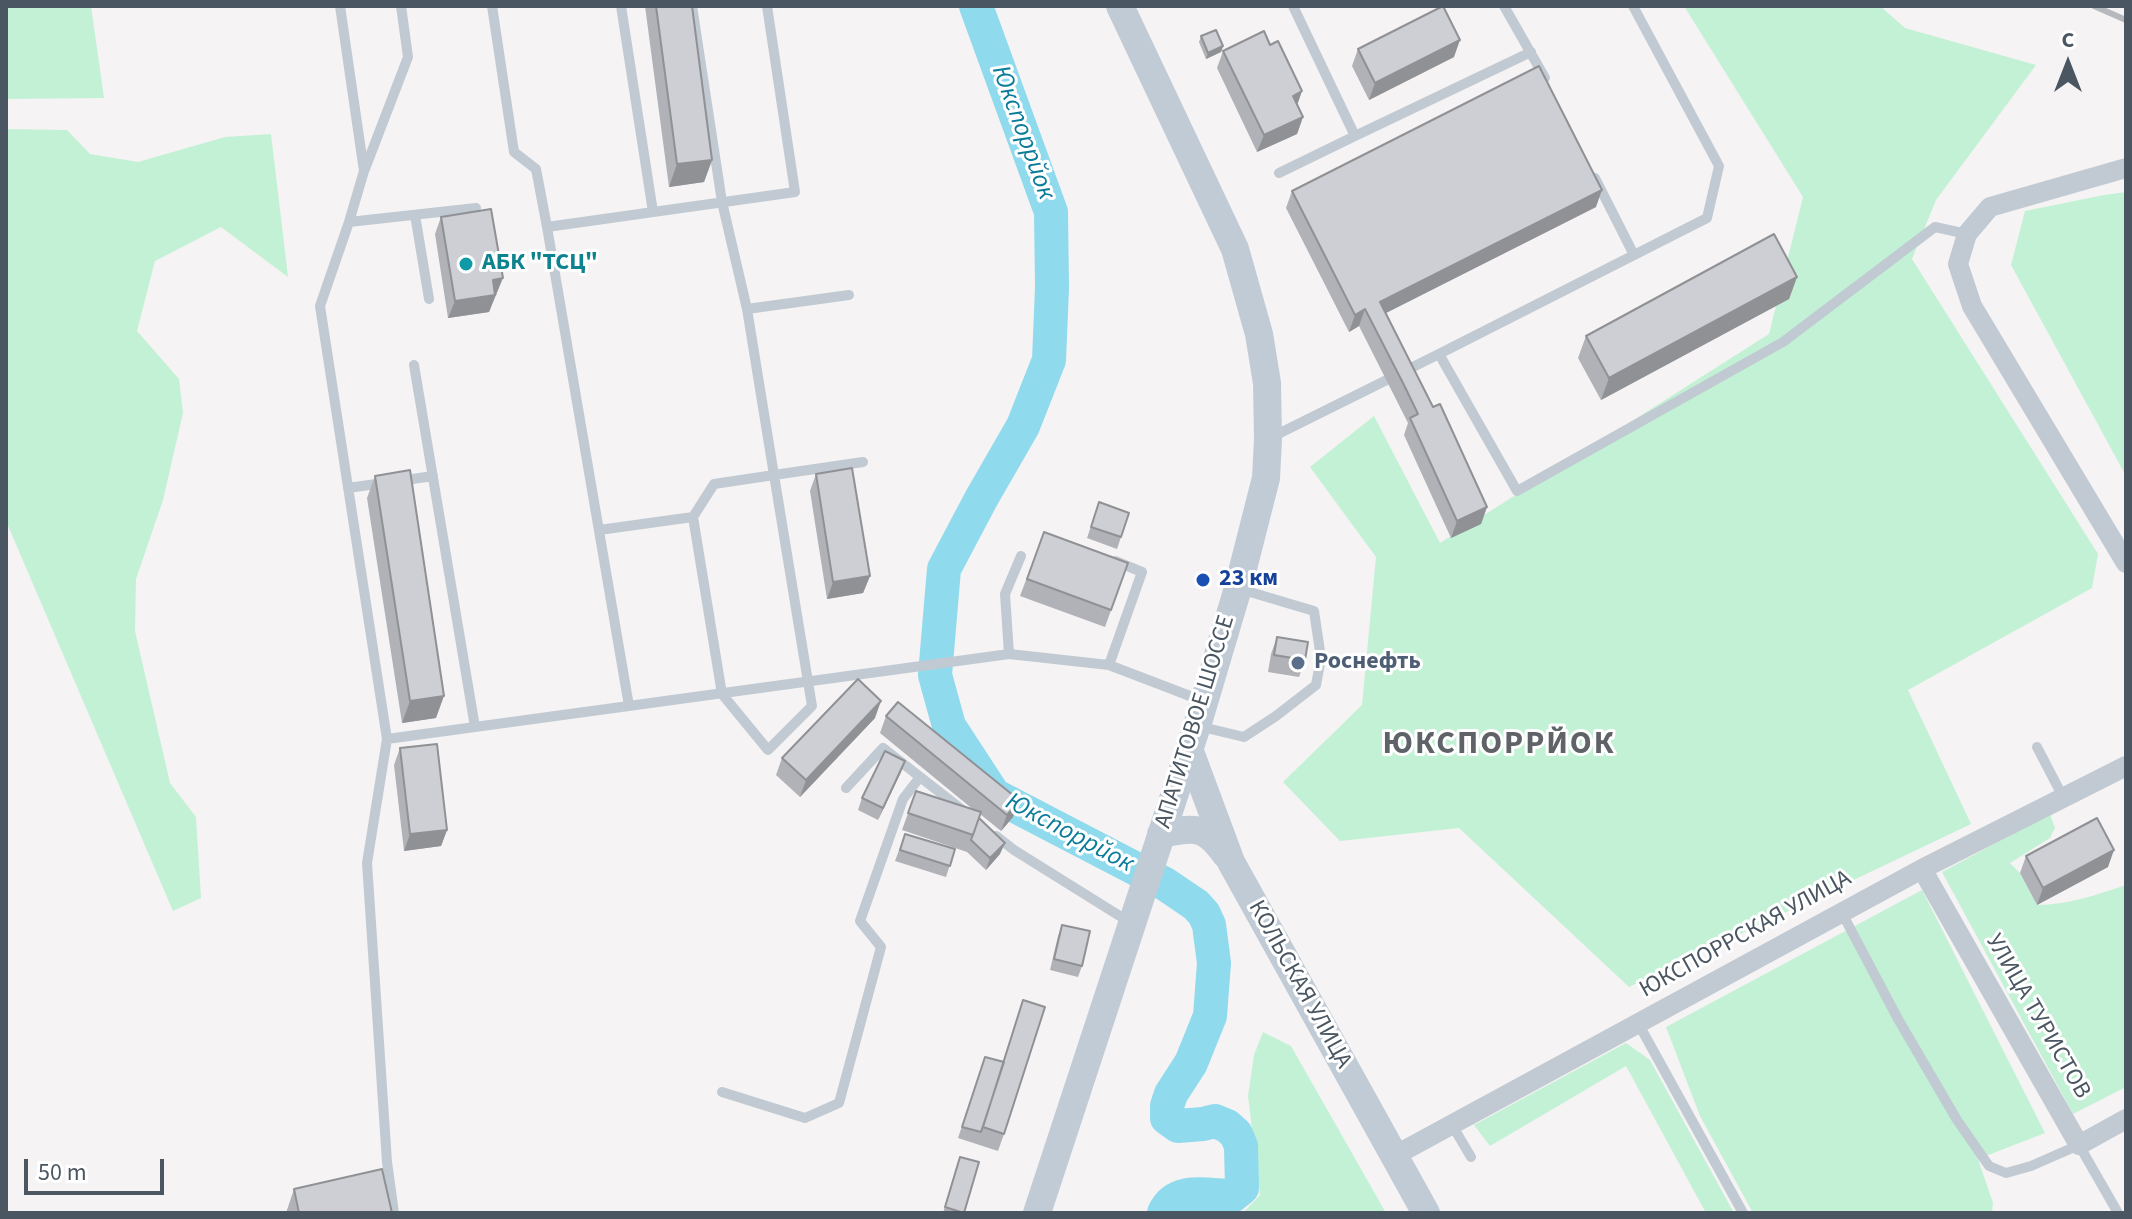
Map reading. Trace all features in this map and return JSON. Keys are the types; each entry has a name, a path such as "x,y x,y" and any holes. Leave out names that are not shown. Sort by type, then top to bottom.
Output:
{"street":[{"name":"АПАТИТОВОЕ ШОССЕ","path":"1037,1213 1196,726 1238,588 1266,478 1267,383 1259,334 1235,249 1120,6"},
{"path":"2126,168 1990,207 1967,234 1958,264 1972,306 2126,563"},
{"name":"КОЛЬСКАЯ УЛИЦА","path":"1196,726 1231,862 1426,1213"},
{"name":"ЮКСПОРРСКАЯ УЛИЦА","path":"1394,1156 1922,869 2126,766"},
{"path":"1158,843 1185,829 1202,831 1214,838 1231,862"},
{"name":"УЛИЦА ТУРИСТОВ","path":"1922,869 2079,1145"},
{"path":"2079,1145 2126,1119"}],"lane":[{"path":"340,6 364,171"},
{"path":"394,1213 387,1162 367,863 387,739 320,306 364,171 408,57 401,6"},
{"path":"492,6 514,152 536,169 629,706"},
{"path":"621,6 653,212"},
{"path":"692,6 722,202 747,309 774,475 812,706 768,750 722,694 693,517 714,484 774,475 863,462"},
{"path":"547,227 795,192 767,6"},
{"path":"1293,6 1355,136"},
{"path":"1504,6 1552,92"},
{"path":"1268,439 1707,218 1719,166 1633,6"},
{"path":"1279,173 1531,52"},
{"path":"1593,174 1634,255"},
{"path":"349,222 476,208"},
{"path":"415,215 429,299"},
{"path":"1439,354 1517,491 1783,342 1935,227 1967,234"},
{"path":"747,309 849,295"},
{"path":"414,365 475,727"},
{"path":"348,488 433,476"},
{"path":"599,530 693,517"},
{"path":"1099,555 1142,572 1109,665"},
{"path":"1007,654 1005,594 1021,556"},
{"path":"387,739 1007,654 1109,665 1196,726 1244,737 1316,685 1321,658 1314,611 1238,588"},
{"path":"2037,747 2063,797"},
{"path":"846,788 883,748 978,822"},
{"path":"722,1092 805,1118 839,1103 881,947 860,921 903,799 920,777"},
{"path":"990,832 1133,924"},
{"path":"1842,913 1905,1031 1957,1120 1989,1166 2006,1173 2031,1166 2079,1145 2118,1213"},
{"path":"1638,1023 1743,1213"},
{"path":"1452,1125 1471,1157"}],"green space":[{"path":"6,6 91,6 104,98 6,99"},
{"path":"1684,6 1880,6 1905,28 2036,65 1936,200 1912,259 2098,554 2092,588 1908,690 1971,824 1629,987 1459,828 1340,841 1283,782 1362,705 1376,557 1310,467 1374,416 1440,543 1769,334 1803,197"},
{"path":"6,129 67,130 90,154 138,162 225,137 271,134 288,277 221,227 155,261 137,331 179,379 183,413 163,500 136,579 135,631 170,783 196,817 201,898 173,911 6,521"},
{"path":"2126,192 2126,476 2011,265 2025,211"},
{"path":"2050,814 2055,828 2050,838 2010,863 2020,873 2037,905 2071,901 2126,885 2126,1087 2073,1114 1942,872"},
{"path":"1922,890 2045,1133 1978,1159 1993,1203 1992,1213 1753,1213 1700,1116 1666,1027"},
{"path":"1263,1032 1291,1046 1386,1213 1243,1213 1260,1195 1248,1096 1254,1055"},
{"path":"1626,1043 1650,1060 1734,1213 1706,1213 1626,1066 1490,1146 1474,1125"}],"building":[{"path":"656,6 692,6 712,160 677,164"},
{"path":"1443,6 1460,40 1375,83 1358,49"},
{"path":"1216,30 1223,46 1208,53 1201,36"},
{"path":"1264,31 1270,45 1278,41 1302,91 1293,96 1303,117 1264,135 1223,51"},
{"path":"1539,66 1602,190 1380,302 1433,407 1440,404 1487,507 1457,521 1410,418 1418,414 1404,385 1365,309 1355,315 1292,191"},
{"name":"АБК \"ТСЦ\"","path":"491,209 503,278 493,280 495,295 455,301 441,217"},
{"path":"1774,234 1797,277 1609,378 1586,336"},
{"path":"852,468 870,576 833,582 816,474"},
{"path":"410,470 444,696 410,701 375,476"},
{"path":"1099,502 1129,513 1121,537 1091,527"},
{"path":"1044,532 1128,563 1111,610 1027,579"},
{"path":"1277,637 1308,642 1305,660 1274,655"},
{"path":"858,679 881,701 806,780 782,758"},
{"path":"898,702 1019,800 1007,815 886,716"},
{"path":"437,744 447,830 410,834 400,748"},
{"path":"885,751 905,761 883,808 862,798"},
{"path":"916,791 981,812 973,835 908,813"},
{"path":"979,818 1005,843 990,858 971,840"},
{"path":"2097,818 2114,850 2043,888 2026,856"},
{"path":"905,834 955,849 950,866 900,850"},
{"path":"1062,925 1090,931 1082,966 1054,959"},
{"path":"1023,1000 1045,1007 1004,1134 983,1127"},
{"path":"985,1057 1004,1062 981,1132 962,1127"},
{"path":"960,1157 979,1162 964,1213 945,1207"},
{"path":"382,1169 392,1213 299,1213 294,1189"}],"waterway":[{"name":"Юкспоррйок","path":"976,6 1051,212 1049,360 1023,426 944,569 935,675 949,726 994,795 1165,884 1196,905 1209,925 1214,963 1210,1016 1191,1063 1171,1094 1167,1118 1178,1126 1215,1121 1236,1134 1241,1146 1242,1188 1232,1196 1185,1196 1176,1199 1164,1213"}],"railway":[{"path":"2094,6 2126,20"}],"place":[{"name":"АБК \"ТСЦ\"","path":"466,264"},
{"name":"23 км","path":"1203,580"},
{"name":"Роснефть","path":"1298,663"}],"district":[{"name":"ЮКСПОРРЙОК","path":"1499,746"}]}
